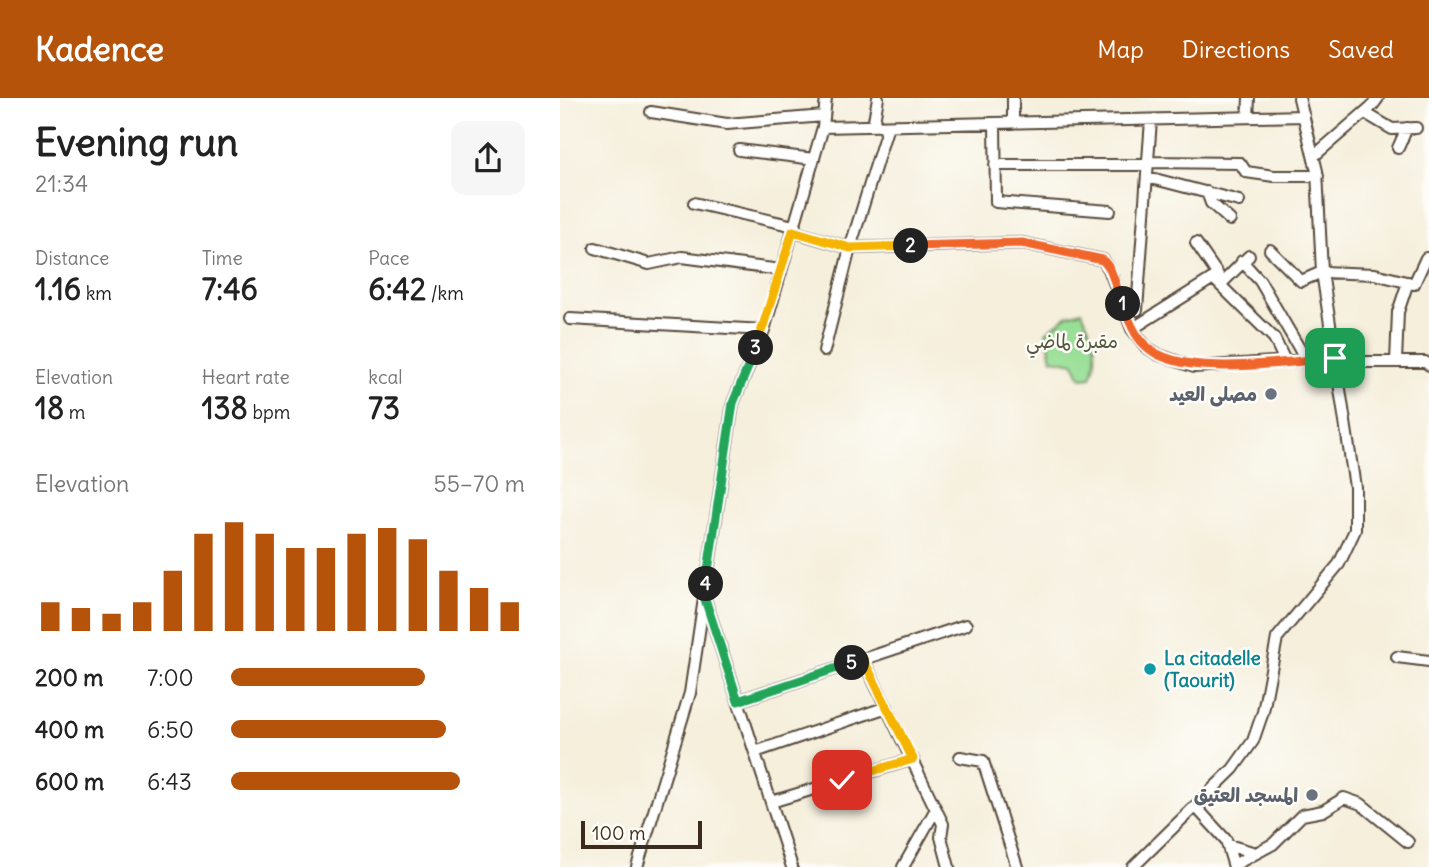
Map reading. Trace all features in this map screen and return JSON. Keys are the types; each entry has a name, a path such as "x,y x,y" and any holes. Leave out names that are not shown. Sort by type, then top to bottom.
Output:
{"street":[{"path":"637,867 690,693 733,403 764,330 814,159 826,98"},
{"path":"873,126 878,98"},
{"path":"1013,98 1013,123"},
{"path":"1248,117 1249,98"},
{"path":"1133,867 1233,769 1253,741 1266,699 1277,638 1321,587 1350,546 1355,530 1355,487 1322,272 1318,176 1299,98"},
{"path":"1314,156 1365,113 1378,98"},
{"path":"651,112 727,124 823,122 873,126 1304,116"},
{"path":"1365,113 1392,129 1411,128 1398,148"},
{"path":"1138,310 1151,120"},
{"path":"995,123 996,202 1110,211"},
{"path":"824,351 850,248 888,126"},
{"path":"739,150 814,159"},
{"path":"995,165 1147,168 1240,163 1246,172 1257,175 1318,176"},
{"path":"1147,168 1207,192 1239,201"},
{"path":"1207,192 1211,203 1230,220"},
{"path":"694,203 793,228 850,248 1022,243 1103,260 1110,269 1132,329 1146,347 1159,355 1194,367 1306,360 1429,365"},
{"path":"1196,243 1218,275 1216,281"},
{"path":"595,248 649,264 682,257 781,270"},
{"path":"1270,250 1301,281 1322,272 1376,274 1415,284 1426,258"},
{"path":"1132,329 1216,281 1246,259 1306,360"},
{"path":"1216,281 1274,338 1285,361"},
{"path":"1396,362 1398,312 1408,282"},
{"path":"570,319 764,330"},
{"path":"704,596 792,867"},
{"path":"738,701 966,625"},
{"path":"1397,657 1429,661"},
{"path":"863,659 943,824 941,837 949,867"},
{"path":"755,752 887,707"},
{"path":"960,757 983,761 1017,867"},
{"path":"771,802 913,759"},
{"path":"1195,806 1228,845 1234,866 1273,844 1302,815 1323,811 1344,797 1361,804 1408,842"},
{"path":"903,867 936,809"},
{"path":"1228,845 1256,853"}],"green space":[{"name":"مقبرة لماضي","path":"1082,311 1092,336 1095,360 1091,377 1081,378 1074,363 1052,359 1046,332 1068,315"}],"place":[{"name":"مصلى العيد","path":"1271,394"},
{"name":"La citadelle (Taourit)","path":"1150,669"},
{"name":"المسجد العتيق","path":"1312,795"}],"route":[{"path":"842,780 913,759 863,659 738,701 704,596 733,403 764,330 793,231 850,248 1022,243 1103,260 1110,269 1132,329 1146,347 1175,362 1194,367 1335,358"}]}
